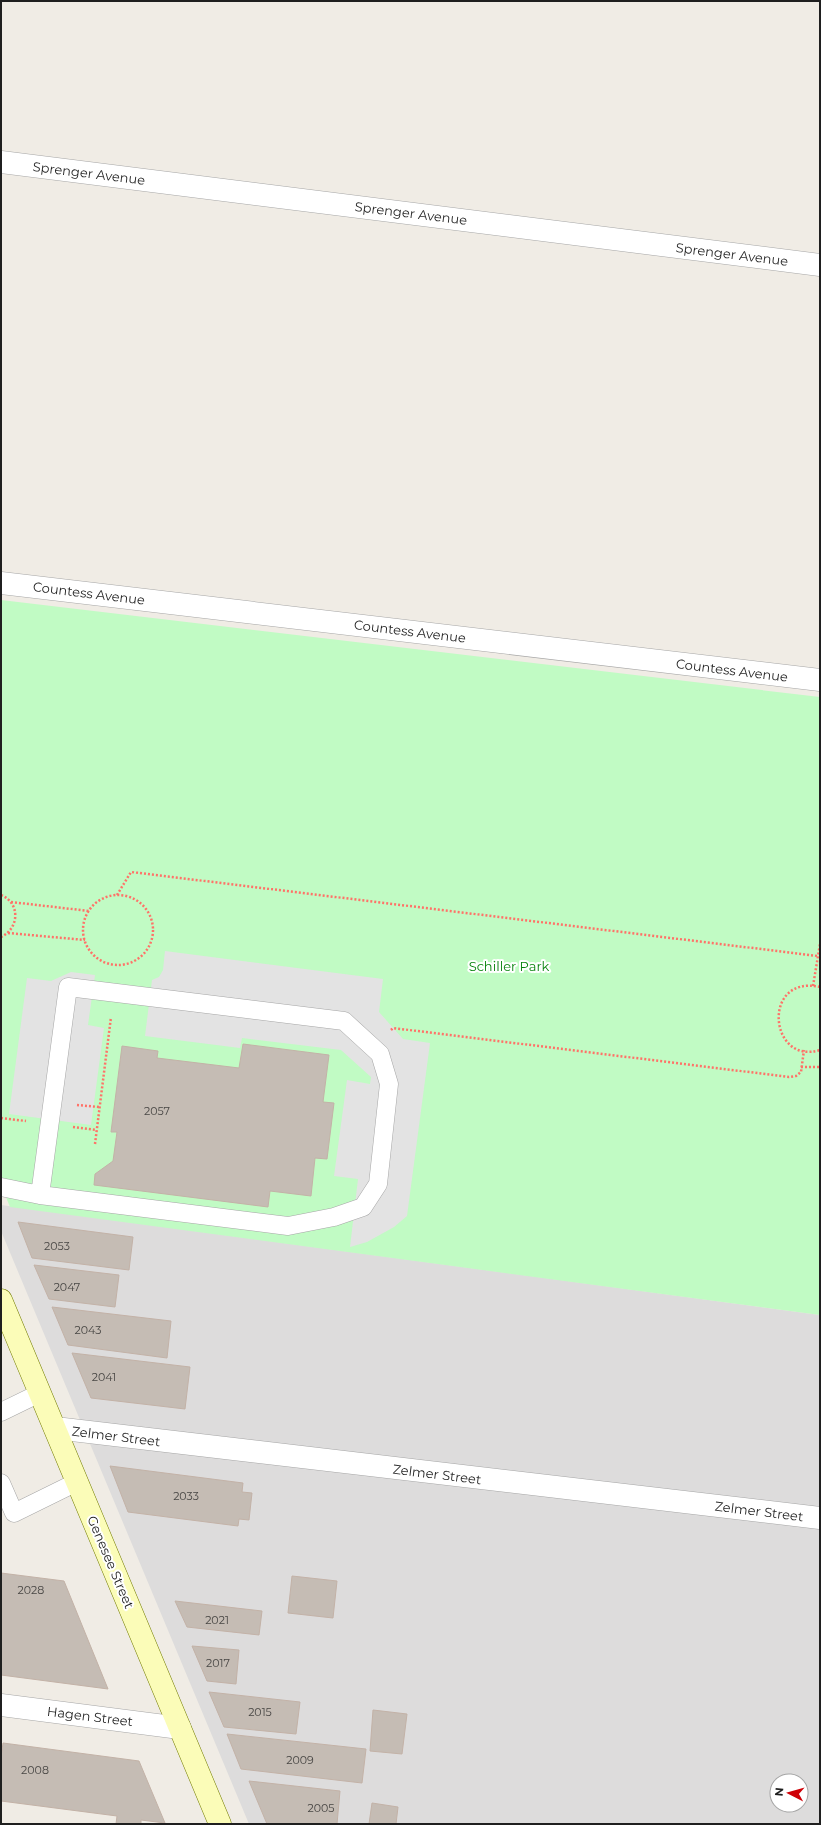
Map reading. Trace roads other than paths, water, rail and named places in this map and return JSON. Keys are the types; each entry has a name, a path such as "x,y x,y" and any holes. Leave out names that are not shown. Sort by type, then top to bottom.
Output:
{"main road":[{"name":"Genesee Street","path":"1,1300 220,1824"}],"street":[{"name":"Sprenger Avenue","path":"1,162 820,265"},
{"name":"Countess Avenue","path":"1,583 820,680"},
{"name":"Zelmer Street","path":"55,1428 820,1518"},
{"name":"Hagen Street","path":"1,1705 180,1728"}],"lane":[{"path":"1,1187 40,1195 288,1226 334,1217 363,1207 378,1184 390,1084 380,1054 344,1021 68,987 40,1195"},
{"path":"1,1412 40,1393"},
{"path":"1,1483 14,1513 78,1482"}],"park label":[{"name":"Schiller Park","path":"509,966"}]}
